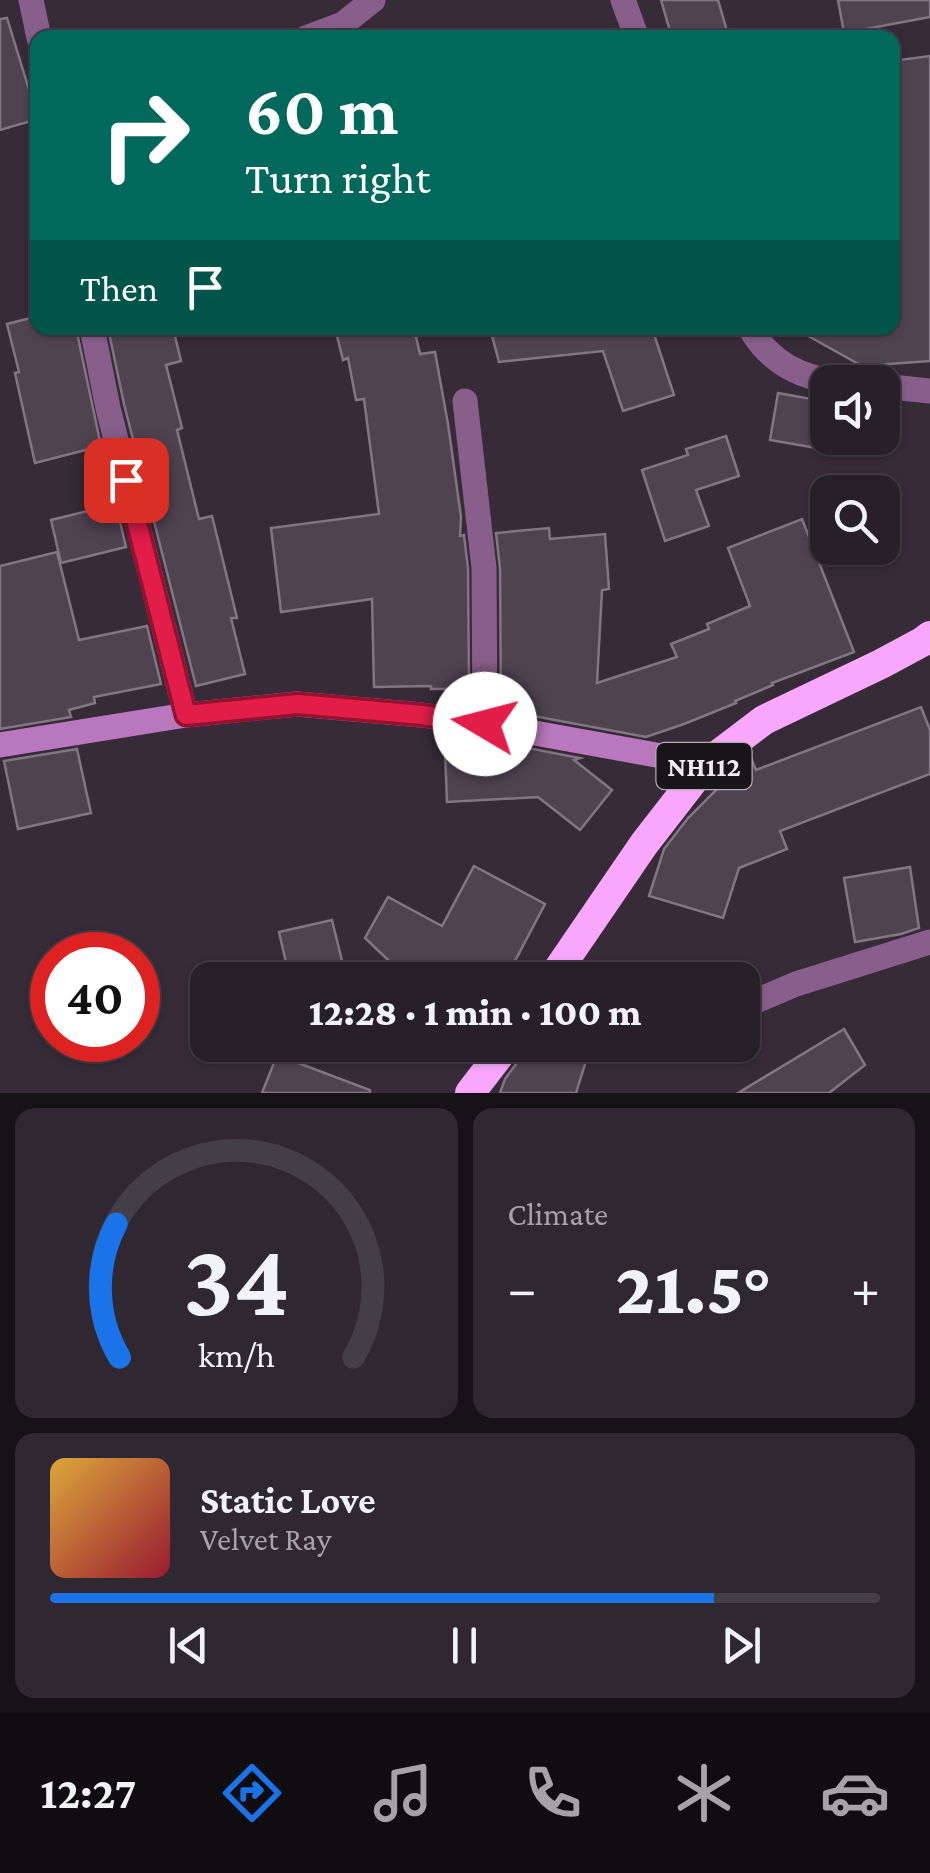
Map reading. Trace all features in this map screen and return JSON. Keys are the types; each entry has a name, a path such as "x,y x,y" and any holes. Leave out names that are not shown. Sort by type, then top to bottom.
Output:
{"highway":[{"name":"NH112","path":"563,962 644,844 706,764 764,720 930,636"},
{"path":"470,1093 494,1062"}],"street":[{"path":"31,0 37,30"},
{"path":"327,30 343,24 372,0"},
{"path":"624,0 635,30"},
{"path":"93,335 108,408 186,715"},
{"path":"754,335 789,370 810,376"},
{"path":"900,388 930,391"},
{"path":"465,400 484,568 485,724"},
{"path":"0,745 186,715 298,704 485,724 706,764"},
{"path":"760,999 796,984 930,942"}],"building":[{"path":"661,0 718,0 727,30 670,30"},
{"path":"838,0 930,0 930,17 843,30"},
{"path":"7,18 30,93 30,121 0,130 0,19"},
{"path":"930,56 930,361 860,365 807,335 900,335 900,60"},
{"path":"30,318 30,335 77,335 101,446 35,463 7,324"},
{"path":"109,335 175,335 181,361 166,365 182,428 177,430 199,519 212,516 237,618 231,618 245,674 196,686"},
{"path":"337,335 416,335 420,354 435,352 468,569 469,689 374,687 372,599 281,612 271,528 379,514 364,399 356,400 348,358 343,360"},
{"path":"492,335 654,335 674,395 623,411 603,351 499,362"},
{"path":"778,393 810,399 810,447 770,440"},
{"path":"726,436 739,476 696,490 709,526 665,541 642,470 688,455 686,449"},
{"path":"116,504 126,547 61,563 51,520"},
{"path":"802,519 810,539 810,565 820,565 854,652 646,737 501,710 500,568 496,533 549,528 550,539 605,534 609,589 602,590 597,683 677,657 671,644 750,606 728,548"},
{"path":"57,552 79,640 147,626 161,684 94,697 95,703 69,710 71,717 0,729 0,566"},
{"path":"921,707 930,730 930,774 780,831 787,849 739,868 723,918 649,896 664,849 688,818 750,756 756,770"},
{"path":"496,742 580,758 574,760 612,790 580,830 538,797 447,802 445,751 496,748"},
{"path":"77,749 91,813 18,829 4,761"},
{"path":"474,866 545,904 514,962 390,962 365,938 388,897 442,926"},
{"path":"910,867 919,928 855,942 844,878"},
{"path":"332,920 342,962 286,962 279,932"},
{"path":"844,1029 865,1065 829,1093 738,1093"},
{"path":"274,1062 296,1062 370,1090 370,1093 262,1093"},
{"path":"518,1062 586,1062 576,1093 500,1093"}],"route":[{"path":"126,480 186,715 298,704 485,724"}]}
